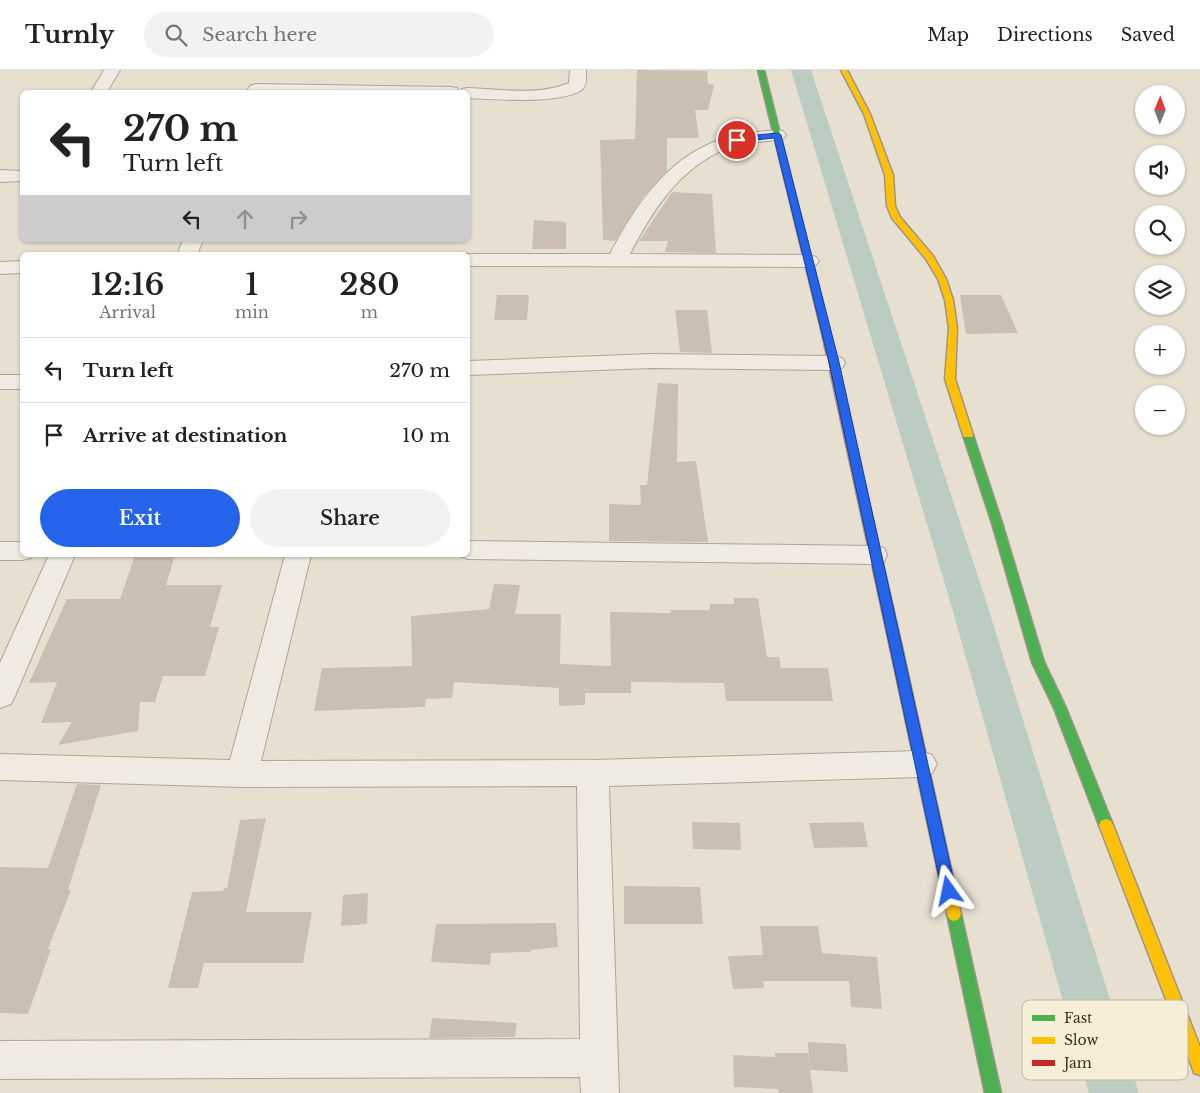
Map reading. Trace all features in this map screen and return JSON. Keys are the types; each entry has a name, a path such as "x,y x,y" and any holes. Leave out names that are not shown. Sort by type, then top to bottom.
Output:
{"street":[{"path":"100,90 112,70"},
{"path":"470,93 532,94 569,91 577,85 578,70"},
{"path":"760,70 834,362 874,555 993,1093"},
{"path":"844,70 867,114 889,175 891,206 896,218 930,258 942,279 949,300 953,328 950,379 1038,662 1060,708 1174,1000"},
{"path":"257,86 386,90"},
{"path":"617,261 636,224 657,191 695,156 712,147 737,140 777,135"},
{"path":"0,176 20,176"},
{"path":"470,260 809,261"},
{"path":"0,268 20,267"},
{"path":"470,368 651,361 834,362"},
{"path":"0,382 20,382"},
{"path":"470,550 874,555"},
{"path":"0,551 20,551"},
{"path":"0,696 61,557"},
{"path":"242,774 297,557"},
{"path":"0,767 242,774 593,773 921,764"},
{"path":"0,1060 600,1075 593,773"},
{"path":"1188,1037 1200,1068"}],"building":[{"path":"637,70 707,71 708,84 714,85 708,110 695,110 699,138 667,138 667,170 643,197 615,241 603,240 600,140 635,139"},
{"path":"672,192 712,194 716,253 665,252 668,241 639,241"},
{"path":"534,220 566,222 566,249 532,249"},
{"path":"497,295 529,295 527,320 494,320"},
{"path":"960,295 1001,295 1018,333 966,334"},
{"path":"675,310 707,310 712,353 680,352"},
{"path":"658,383 678,384 677,462 696,461 708,542 609,541 609,504 641,505 640,485 647,485"},
{"path":"134,557 174,557 166,585 222,585 210,627 219,627 205,676 163,676 155,702 140,702 138,731 58,745 72,722 41,723 57,682 29,683 67,599 120,599"},
{"path":"494,584 520,585 515,614 561,614 560,664 611,666 610,612 671,613 670,610 710,610 710,604 734,604 734,598 758,598 767,657 779,657 781,668 828,668 833,701 726,701 724,683 631,682 631,693 585,693 585,705 559,706 559,688 454,682 452,698 426,699 425,707 314,711 322,668 412,666 411,616 489,609"},
{"path":"77,784 101,785 68,890 71,890 48,949 51,949 28,1014 0,1013 0,867 48,868"},
{"path":"266,818 246,912 312,912 303,963 204,963 198,988 168,988 192,892 223,891 224,888 227,888 240,820"},
{"path":"692,822 740,823 741,850 693,849"},
{"path":"863,822 868,847 814,848 809,823"},
{"path":"624,886 700,887 703,924 624,924"},
{"path":"368,893 367,924 341,926 343,895"},
{"path":"556,923 558,947 531,950 531,952 491,953 490,965 431,962 436,924"},
{"path":"760,926 818,926 822,953 877,957 882,1009 851,1007 849,981 763,981 764,988 733,989 728,956 763,955"},
{"path":"432,1018 517,1023 515,1037 429,1038"},
{"path":"808,1042 846,1044 848,1072 810,1070 813,1093 779,1093 778,1089 734,1087 733,1055 775,1057 775,1053 808,1053 809,1064"}],"waterway":[{"path":"801,70 968,601 1086,1000"},
{"path":"1110,1080 1114,1093"}],"traffic: fast":[{"path":"761,70 826,333"},
{"path":"968,435 997,523 1038,662 1060,708 1106,825"},
{"path":"954,914 993,1093"}],"traffic: slow":[{"path":"844,70 867,114 889,175 891,206 896,218 930,258 942,279 949,300 953,328 950,379 968,435"},
{"path":"896,647 954,914"},
{"path":"1106,825 1174,1000"},
{"path":"1188,1036 1200,1067"}],"traffic: jam":[{"path":"826,333 896,647"}],"route":[{"path":"737,140 777,135 834,362 874,555 949,891"}]}
